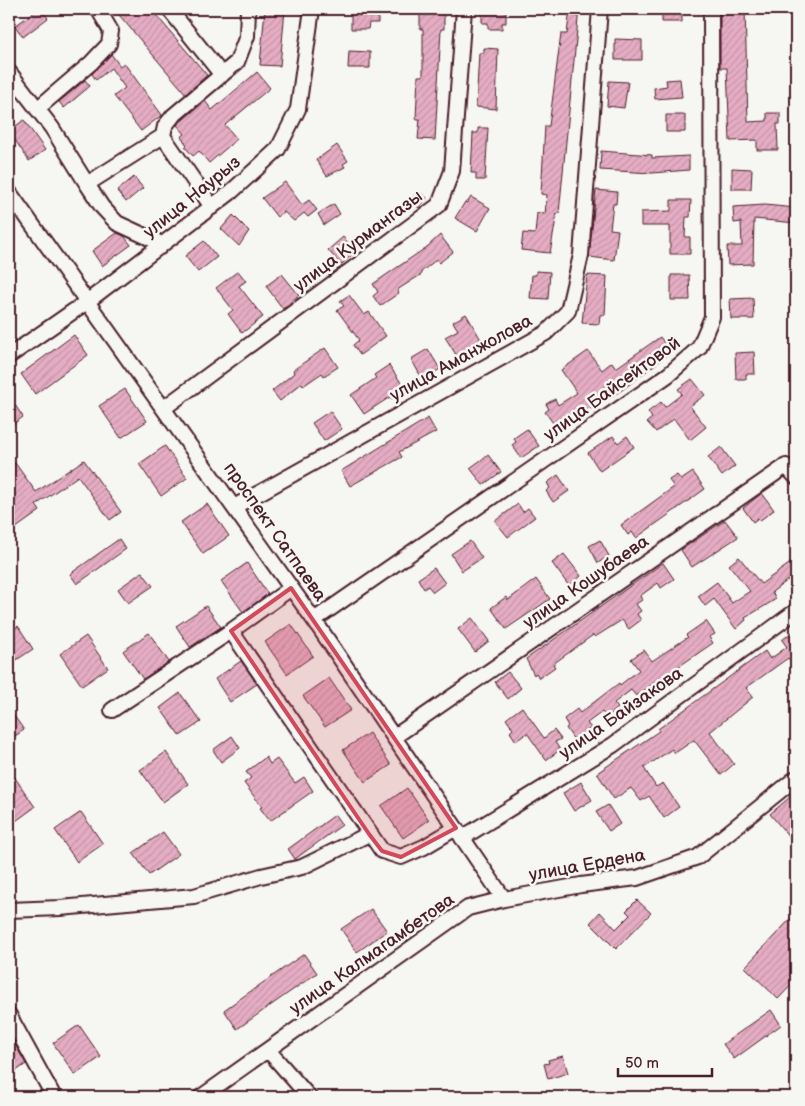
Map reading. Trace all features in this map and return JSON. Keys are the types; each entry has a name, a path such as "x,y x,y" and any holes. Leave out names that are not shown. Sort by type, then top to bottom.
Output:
{"street":[{"path":"37,109 91,64 109,44 111,31 98,9"},
{"path":"169,9 222,75"},
{"path":"212,207 163,136 165,126 173,116 237,62 244,50 247,36 248,9"},
{"name":"улица Наурыз","path":"9,356 88,301 212,207 278,149 298,109 312,9"},
{"name":"улица Курмангазы","path":"164,408 439,206 452,171 464,9"},
{"name":"улица Аманжолова","path":"234,507 546,333 568,310 580,255 600,9"},
{"name":"улица Байсейтовой","path":"314,620 668,375 700,348 712,316 712,9"},
{"path":"9,72 37,109 102,207 117,223 156,241 160,247"},
{"path":"87,184 163,136"},
{"name":"проспект Сатпаева","path":"9,192 314,620 504,899"},
{"name":"улица Кошубаева","path":"394,737 786,466 796,478"},
{"path":"112,710 231,631 291,588"},
{"name":"улица Байзакова","path":"231,631 369,834 382,851 401,857 459,833 613,745 796,611"},
{"name":"улица Ердена","path":"504,899 581,884 637,878 698,857 796,778"},
{"path":"9,910 60,908 194,896 261,876 302,867 369,834"},
{"name":"улица Калмагамбетова","path":"201,1097 468,908 504,899"},
{"path":"9,1014 54,1097"},
{"path":"268,1050 309,1097"}],"highlighted area":[{"path":"291,588 456,828 401,857 382,851 231,631"}],"building":[{"path":"38,9 48,18 23,37 15,26"},
{"path":"114,9 151,9 207,75 186,94"},
{"path":"265,9 285,9 280,66 260,65"},
{"path":"351,9 369,9 369,12 378,12 378,23 369,23 368,29 351,29"},
{"path":"482,9 506,9 506,23 502,23 502,29 488,29 488,23 482,23"},
{"path":"570,9 579,9 559,213 557,213 550,253 521,250 523,233 535,234 537,213 545,214 547,195 541,194 545,126 549,126 561,34 567,34"},
{"path":"662,9 682,9 682,22 662,22"},
{"path":"720,9 745,9 748,122 767,121 767,113 780,113 780,124 777,124 778,150 757,150 757,140 730,141 727,68 720,68"},
{"path":"420,10 444,10 444,29 441,29 435,140 418,139 420,119 416,119 418,76 423,76 423,29 420,29"},
{"path":"615,39 642,40 642,60 615,60"},
{"path":"484,48 498,49 496,109 476,107 479,53 484,53"},
{"path":"349,51 370,52 370,68 348,68"},
{"path":"111,54 120,66 124,63 162,115 141,131 114,96 125,88 111,68 96,80 92,74"},
{"path":"257,72 270,88 225,125 237,139 209,163 199,151 193,156 185,147 187,145 181,137 185,134 177,125 205,101 212,110"},
{"path":"680,79 682,97 655,99 654,88 667,86 666,80"},
{"path":"85,80 90,86 64,108 59,102"},
{"path":"609,81 628,82 624,108 607,106"},
{"path":"666,115 685,115 685,132 666,132"},
{"path":"24,120 45,150 29,161 9,131"},
{"path":"478,128 488,128 485,180 476,180 476,173 471,173 473,133 478,133"},
{"path":"337,145 348,161 343,164 345,167 327,176 316,160"},
{"path":"601,151 652,155 652,158 689,156 689,170 652,173 600,170"},
{"path":"732,168 752,169 751,189 732,189"},
{"path":"134,177 143,188 126,202 117,191"},
{"path":"285,182 302,205 309,200 317,210 308,217 304,213 294,221 284,212 277,217 262,198"},
{"path":"596,190 617,192 616,204 613,204 610,229 618,230 614,260 589,257"},
{"path":"418,191 427,198 419,208 410,201"},
{"path":"471,197 490,208 477,231 455,218 465,202 467,203"},
{"path":"671,200 691,200 690,217 686,217 685,237 690,237 690,254 670,254 670,226 641,226 641,212 671,211"},
{"path":"334,204 340,214 324,225 318,214"},
{"path":"765,205 796,208 796,223 754,219 753,264 728,265 727,246 742,246 741,222 734,223 733,207"},
{"path":"233,215 249,231 239,246 221,229"},
{"path":"117,233 124,236 131,245 102,266 92,251"},
{"path":"440,235 453,252 439,263 437,259 421,272 422,274 397,290 399,293 380,306 373,296 378,292 373,284 427,247"},
{"path":"343,237 356,251 341,265 328,250"},
{"path":"204,241 217,257 198,272 185,256"},
{"path":"238,271 246,281 239,286 263,317 242,333 228,314 233,310 216,288"},
{"path":"536,271 550,272 548,299 530,298 532,275 536,275"},
{"path":"282,274 299,295 283,309 266,286"},
{"path":"587,275 607,276 605,315 600,315 599,324 582,323"},
{"path":"671,275 689,275 690,300 671,300"},
{"path":"349,295 364,315 369,312 386,336 360,355 353,345 359,340 337,310 344,306 340,301"},
{"path":"753,298 754,319 731,319 730,299"},
{"path":"466,314 483,343 458,358 445,337 458,330 453,322"},
{"path":"74,335 88,355 35,394 21,374"},
{"path":"660,337 671,352 622,390 591,409 590,407 559,431 545,412 549,409 546,404 555,399 558,405 577,393 561,370 588,351 602,370 612,362 616,368"},
{"path":"325,348 338,367 324,376 322,373 303,386 302,383 280,401 272,391 294,373 293,370"},
{"path":"428,349 440,369 423,380 411,359"},
{"path":"754,352 755,374 746,374 746,379 736,379 735,353"},
{"path":"389,365 406,390 392,399 390,397 364,414 351,395 376,378 374,375"},
{"path":"692,379 705,395 690,406 706,427 690,440 674,419 656,432 647,422 652,418 648,412 661,402 665,407 682,394 678,389"},
{"path":"125,389 147,421 121,438 99,406"},
{"path":"9,396 23,417 9,427"},
{"path":"330,411 342,429 324,441 312,423"},
{"path":"428,418 436,432 399,452 402,457 350,486 341,471"},
{"path":"527,429 539,446 521,458 512,445 516,442 514,438"},
{"path":"613,436 618,443 627,436 634,447 600,471 588,453"},
{"path":"165,446 187,478 161,496 139,464"},
{"path":"721,447 735,466 722,476 708,457"},
{"path":"488,455 501,472 483,485 470,468"},
{"path":"84,460 121,512 110,520 78,476 36,505 40,511 9,533 9,467 15,463 36,492"},
{"path":"693,472 705,489 636,538 632,532 628,535 621,525 674,487 669,480 677,475 681,480"},
{"path":"558,475 569,491 553,502 546,491 550,488 547,483"},
{"path":"762,493 774,510 759,521 758,518 753,522 743,508"},
{"path":"207,504 229,536 203,554 181,522"},
{"path":"518,504 523,512 528,508 535,517 508,537 495,521"},
{"path":"725,520 738,537 692,567 681,550"},
{"path":"119,539 126,549 77,584 70,574"},
{"path":"600,540 609,556 598,563 589,546"},
{"path":"470,541 482,558 462,571 451,554"},
{"path":"564,554 581,576 569,586 552,563"},
{"path":"739,557 761,584 796,559 796,574 772,592 776,599 745,618 746,620 736,629 714,599 705,606 698,596 717,582 732,603 750,591 729,565"},
{"path":"247,563 268,594 243,612 221,581"},
{"path":"663,563 674,579 661,588 658,583 640,596 642,600 636,604 641,611 637,614 641,620 629,629 622,620 595,637 593,635 553,664 555,667 539,678 536,673 534,675 526,659"},
{"path":"434,568 445,583 433,592 428,586 424,589 418,579"},
{"path":"142,572 153,586 128,603 118,589"},
{"path":"536,579 550,599 506,629 491,608 506,597 508,600"},
{"path":"206,606 221,627 190,647 176,626"},
{"path":"472,618 489,641 475,652 458,629"},
{"path":"706,621 715,634 709,637 713,643 636,696 631,690 614,703 618,708 607,717 602,712 587,723 591,728 574,740 566,728 568,726 564,719 577,709 580,713 639,670 631,659 644,650 652,661 688,637 686,635"},
{"path":"291,624 313,656 287,674 265,642"},
{"path":"18,626 33,649 9,665 9,632"},
{"path":"796,629 796,668 788,658 746,688 753,697 710,732 734,764 721,775 694,740 675,753 672,749 644,768 656,787 663,783 679,807 664,818 649,796 641,801 631,788 614,799 597,773 659,731 658,729 765,651 770,659 787,647 782,640"},
{"path":"149,633 169,662 143,679 123,651"},
{"path":"86,636 108,668 82,686 60,654"},
{"path":"241,661 257,684 230,702 215,679"},
{"path":"508,672 521,688 508,699 495,682"},
{"path":"329,678 351,710 325,727 303,696"},
{"path":"180,693 201,722 180,736 160,708"},
{"path":"522,707 544,738 554,730 561,739 555,742 560,750 546,760 527,733 516,741 510,732 513,729 506,719"},
{"path":"9,709 24,730 9,740"},
{"path":"369,733 391,765 365,782 343,750"},
{"path":"232,736 240,748 221,762 213,750"},
{"path":"166,752 188,784 163,802 140,770"},
{"path":"266,757 270,764 277,759 295,783 304,777 313,791 270,821 244,783 251,778 246,772"},
{"path":"9,769 35,807 9,826"},
{"path":"581,782 592,800 574,811 563,793"},
{"path":"407,788 429,820 403,838 381,806"},
{"path":"796,792 796,845 770,814"},
{"path":"608,805 620,824 609,831 596,812"},
{"path":"81,812 103,844 77,862 55,830"},
{"path":"335,815 342,825 295,859 288,849"},
{"path":"163,832 179,854 149,875 133,853"},
{"path":"637,900 651,913 616,949 590,923 600,912 616,929 630,915 626,911"},
{"path":"371,909 387,931 357,952 341,929"},
{"path":"796,913 796,980 778,999 745,967"},
{"path":"304,954 317,973 237,1029 224,1010"},
{"path":"771,1010 781,1025 734,1059 723,1044"},
{"path":"79,1025 101,1057 75,1075 53,1043"},
{"path":"9,1034 26,1064 9,1076"},
{"path":"563,1056 568,1073 548,1079 544,1064 549,1063 548,1060"}]}
